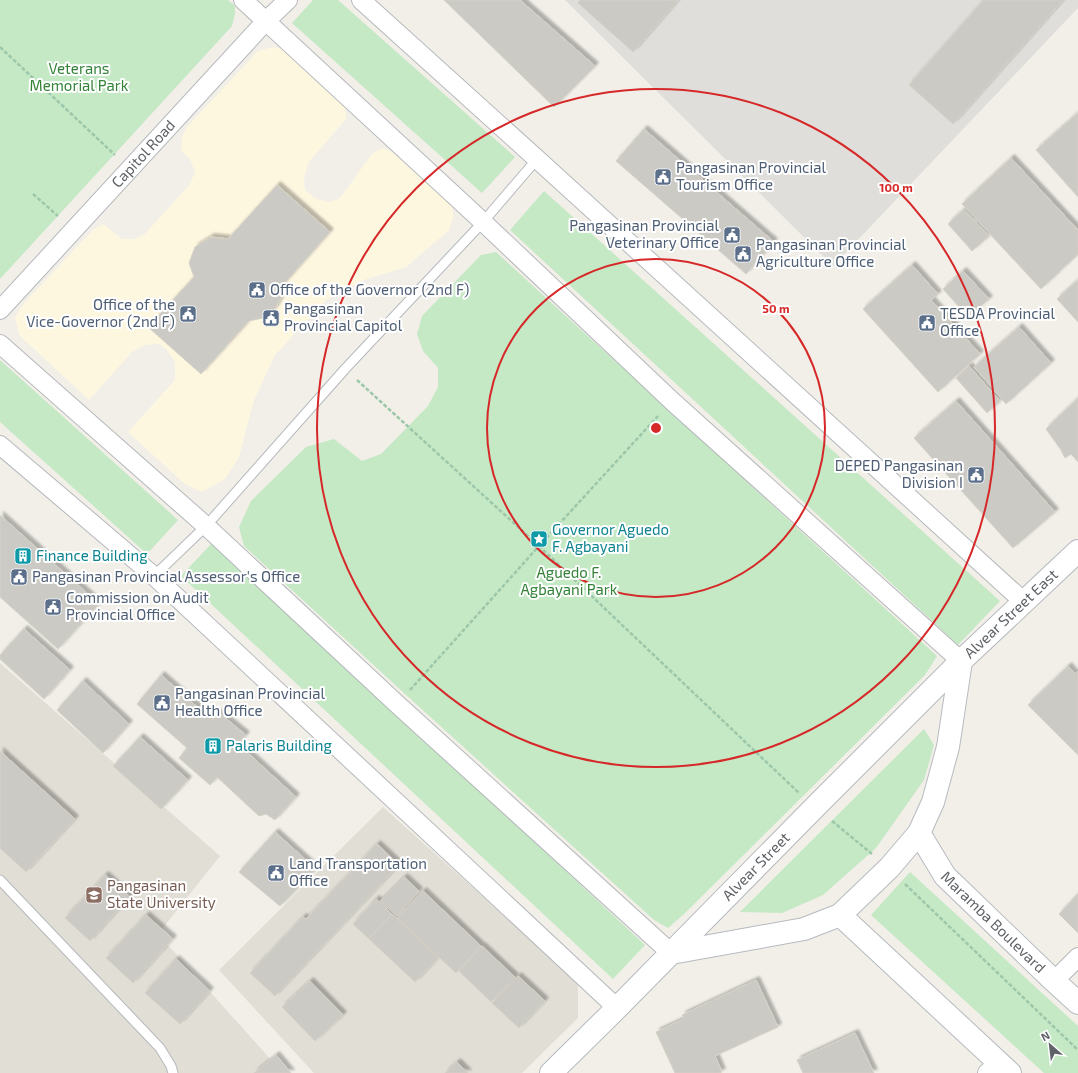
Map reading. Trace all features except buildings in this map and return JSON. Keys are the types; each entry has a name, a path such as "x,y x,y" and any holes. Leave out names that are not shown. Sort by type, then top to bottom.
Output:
{"street":[{"path":"0,344 206,526 397,704 671,953 804,929 840,915 889,868 919,833 933,802 948,747 961,661 672,401 483,222 243,0"},
{"name":"Capitol Road","path":"0,310 266,21 288,0"},
{"path":"360,0 1024,602"},
{"path":"0,445 154,576 618,1008"},
{"name":"Alvear Street East","path":"961,661 1078,550"},
{"name":"Alvear Street","path":"551,1073 618,1008 961,661"},
{"name":"Maramba Boulevard","path":"919,833 945,876 1078,1003"},
{"path":"840,915 998,1070"},
{"path":"1054,981 1078,956"}],"lane":[{"path":"154,576 206,526 345,369 483,222 537,159"},
{"path":"0,880 160,1048 171,1066 173,1073"}],"path":[{"path":"0,47 117,157"},
{"path":"32,194 60,218"},
{"path":"345,369 539,546 800,793"},
{"path":"397,704 672,401"},
{"path":"828,818 889,868 1078,1050"}],"shaded area":[{"path":"565,0 1078,0 1078,8 833,266"},
{"path":"273,47 285,50 345,106 346,119 308,163 304,179 305,190 316,199 330,202 340,198 372,154 382,148 391,151 452,205 453,217 449,230 406,267 364,280 326,300 275,355 254,400 239,457 225,479 202,492 185,484 128,432 175,380 175,362 167,350 159,344 145,345 132,352 89,400 19,335 15,317 24,303 93,230 103,224 122,239 135,239 146,233 190,184 195,172 190,159 181,151 182,137 187,127 258,51"},
{"name":"Pangasinan State University","path":"0,663 220,856 158,934 283,1073 0,1073"},
{"path":"383,807 578,982 578,1018 522,1073 314,1073 219,970"}],"green space":[{"name":"Veterans Memorial Park","path":"0,0 228,0 235,6 235,14 232,26 0,279"},
{"path":"313,0 338,0 515,157 482,193 292,23"},
{"path":"544,191 1000,601 958,645 510,230"},
{"name":"Aguedo F. Agbayani Park","path":"496,252 937,656 925,675 684,914 668,928 654,920 244,546 239,527 251,501 306,447 334,439 362,461 381,454 428,406 438,387 438,368 423,351 417,334 422,316 481,255"},
{"path":"0,360 178,520 147,554 0,422"},
{"path":"213,542 645,945 613,979 181,576"},
{"path":"924,729 934,745 924,780 876,848 823,895 782,913 740,912"},
{"path":"910,872 1078,1026 1078,1073 1044,1073 871,915"}],"place":[{"name":"Pangasinan Provincial Tourism Office","path":"663,177"},
{"name":"Pangasinan Provincial Veterinary Office","path":"732,235"},
{"name":"Pangasinan Provincial Agriculture Office","path":"743,254"},
{"name":"Office of the Governor (2nd F)","path":"257,290"},
{"name":"Office of the Vice-Governor (2nd F)","path":"188,314"},
{"name":"Pangasinan Provincial Capitol","path":"271,318"},
{"name":"TESDA Provincial Office","path":"927,323"},
{"name":"DEPED Pangasinan Division I","path":"976,475"},
{"name":"Governor Aguedo F. Agbayani","path":"539,539"},
{"name":"Finance Building","path":"23,556"},
{"name":"Pangasinan Provincial Assessor's Office","path":"19,577"},
{"name":"Commission on Audit Provincial Office","path":"53,607"},
{"name":"Pangasinan Provincial Health Office","path":"162,703"},
{"name":"Palaris Building","path":"213,746"},
{"name":"Land Transportation Office","path":"276,873"},
{"name":"Pangasinan State University","path":"94,895"}]}
